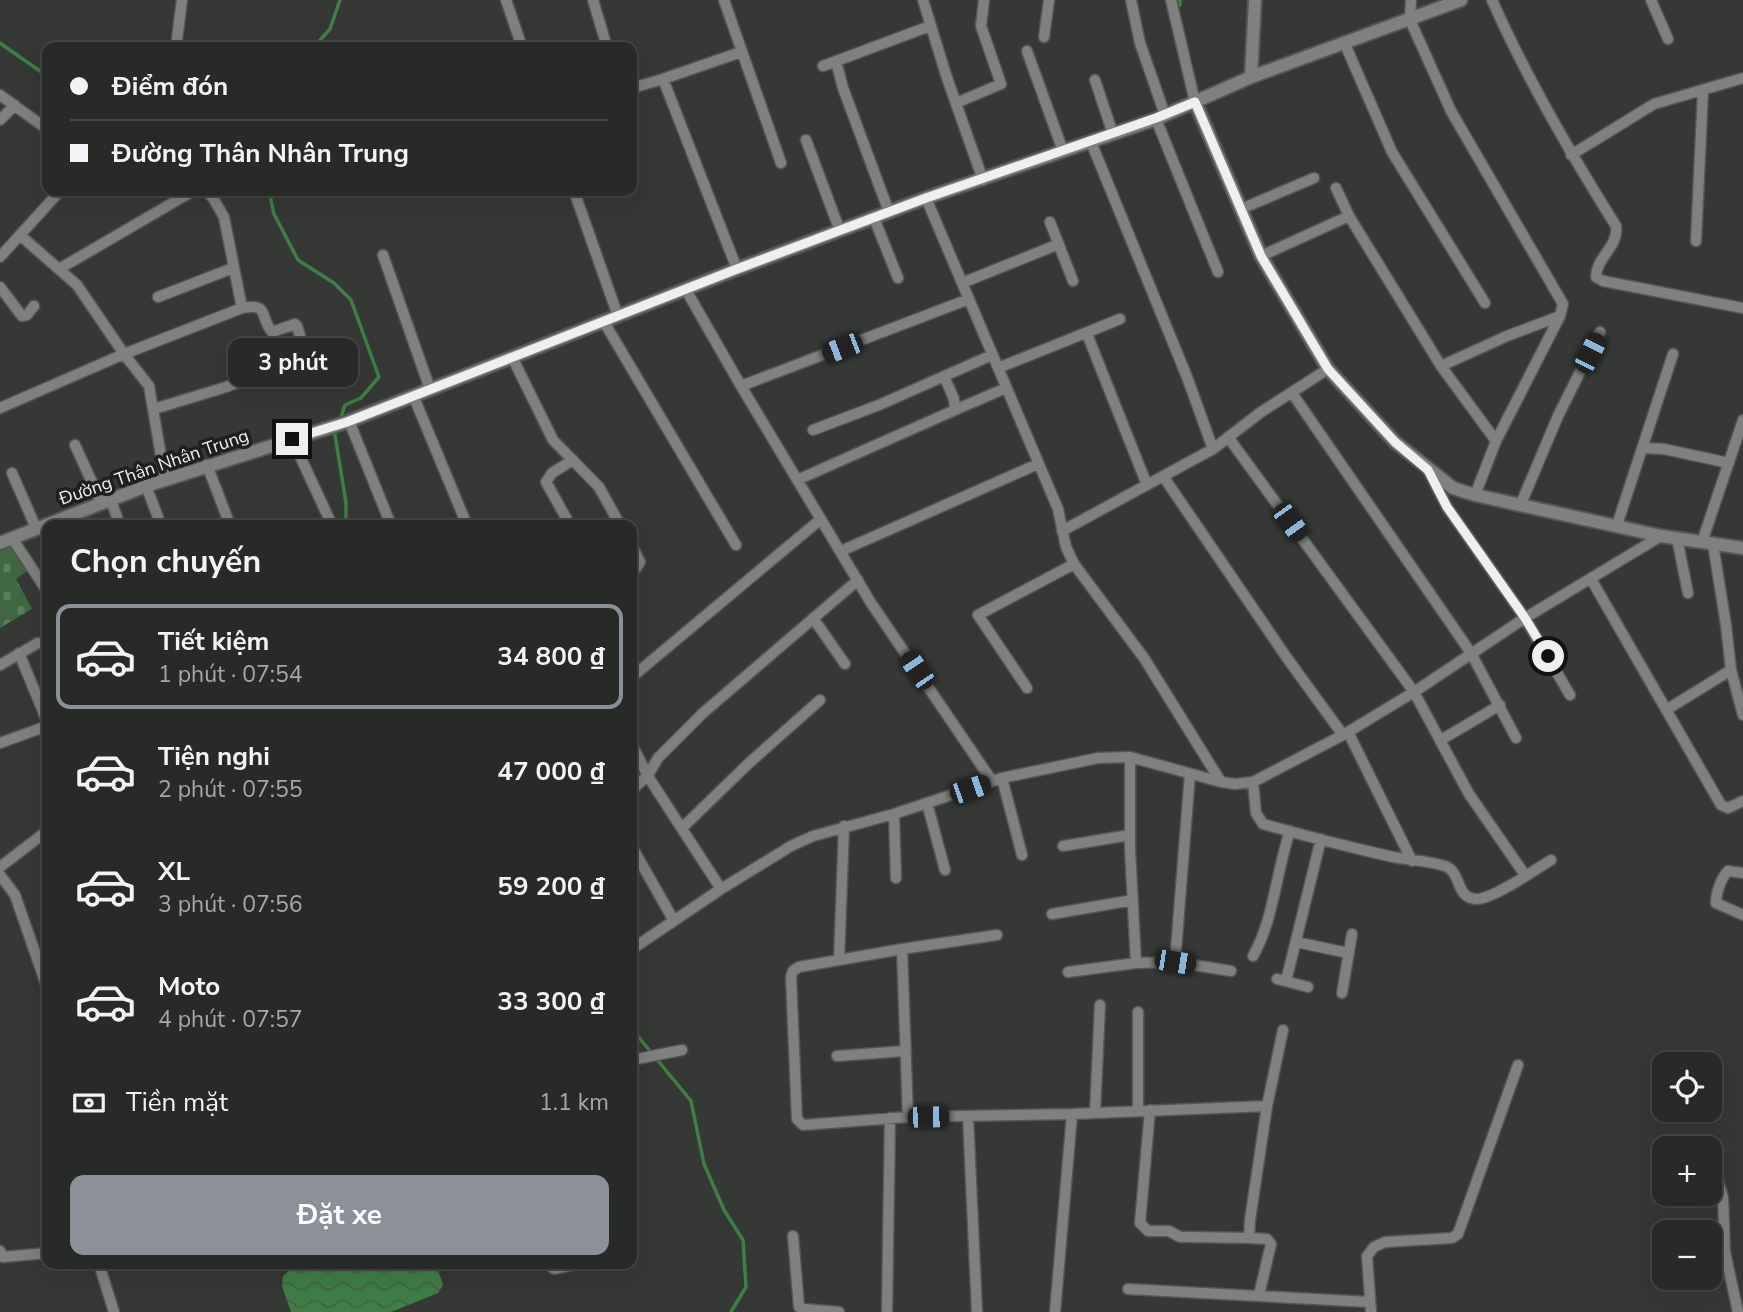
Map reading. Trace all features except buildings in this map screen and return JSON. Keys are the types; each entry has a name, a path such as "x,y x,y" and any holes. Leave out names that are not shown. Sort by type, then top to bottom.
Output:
{"street":[{"path":"177,42 183,0"},
{"path":"506,0 520,42"},
{"path":"593,0 606,42"},
{"path":"724,0 781,163"},
{"path":"923,0 983,180"},
{"path":"956,103 1001,85 980,19 984,0"},
{"path":"1044,37 1049,0"},
{"path":"1131,0 1161,117 1218,272"},
{"path":"1171,0 1195,102 1261,256 1328,369 1395,442 1453,488 1475,495 1661,536 1742,546"},
{"path":"1251,77 1255,0"},
{"path":"1411,0 1410,20 1466,141 1562,301 1563,308 1496,441 1475,495"},
{"name":"Đường Thân Nhân Trung","path":"56,520 206,465 348,421 737,269 926,198 1161,117 1251,77 1461,0"},
{"path":"1492,0 1526,73 1571,155 1616,226 1615,242 1597,268 1598,279 1743,308"},
{"path":"1651,0 1668,39"},
{"path":"823,66 930,26"},
{"path":"1344,42 1392,152 1485,303"},
{"path":"1027,51 1063,151"},
{"path":"637,87 741,52"},
{"path":"835,61 889,212"},
{"path":"1571,155 1654,104 1743,78"},
{"path":"663,79 737,269"},
{"path":"1095,80 1114,134"},
{"path":"1696,241 1703,90"},
{"path":"0,95 42,124"},
{"path":"0,120 15,105"},
{"path":"806,140 840,231"},
{"path":"1091,142 1187,377 1213,449"},
{"path":"1241,209 1314,178"},
{"path":"1336,188 1349,216 1441,366 1496,441"},
{"path":"0,257 56,196"},
{"path":"59,269 184,196"},
{"path":"211,196 224,217 242,308"},
{"path":"576,196 618,316"},
{"path":"926,198 1058,509 1062,531 1074,564 1144,658 1221,782"},
{"path":"1261,256 1349,216"},
{"path":"874,218 898,278"},
{"path":"1050,222 1073,281"},
{"path":"21,236 77,285 149,386 165,479"},
{"path":"962,283 1059,244"},
{"path":"383,255 430,389"},
{"path":"158,297 233,268"},
{"path":"0,286 22,316 27,315 34,306"},
{"path":"686,290 871,603 997,780 1022,855"},
{"path":"741,386 969,299"},
{"path":"0,408 124,354 242,308 256,305 260,307 272,332 295,324 304,349 301,359 226,387 154,409"},
{"path":"1441,366 1560,316"},
{"path":"998,368 1120,319"},
{"path":"604,322 736,545"},
{"path":"1520,506 1559,416 1600,332"},
{"path":"1087,334 1147,485"},
{"path":"1617,525 1673,354"},
{"path":"813,430 879,405 992,355"},
{"path":"512,357 553,440 598,487 617,520"},
{"path":"1062,531 1213,449 1261,412 1328,369"},
{"path":"944,376 954,399 954,410"},
{"path":"797,480 1006,388"},
{"path":"1292,393 1471,653 1517,738"},
{"path":"413,395 465,520"},
{"path":"1743,420 1707,543 1727,625 1731,670 1743,715"},
{"path":"348,421 389,520"},
{"path":"1228,438 1414,692 1469,794 1525,875"},
{"path":"292,439 330,520"},
{"path":"75,445 117,520"},
{"path":"1642,448 1664,449 1729,463"},
{"path":"567,520 546,482 552,473 573,460"},
{"path":"841,551 1038,464"},
{"path":"206,465 228,520"},
{"path":"1428,470 1447,507 1525,618 1570,695"},
{"path":"12,473 36,528"},
{"path":"1163,476 1287,658 1345,734 1412,861"},
{"path":"146,486 159,520"},
{"path":"637,673 821,519"},
{"name":"Đường Thân Nhân Trung","path":"6,540 42,526"},
{"path":"637,946 791,846 844,826 894,814 997,780 1098,758 1130,757 1221,782 1253,782 1345,734 1525,618 1661,536"},
{"path":"1677,538 1688,593"},
{"path":"6,540 42,585"},
{"path":"1027,688 978,615 1074,564"},
{"path":"1591,579 1721,805 1728,808 1743,801"},
{"path":"637,785 648,775 658,758 703,713 858,580"},
{"path":"813,618 845,664"},
{"path":"0,665 38,643"},
{"path":"19,653 42,709"},
{"path":"1667,710 1731,670"},
{"path":"682,828 820,700"},
{"path":"1441,740 1500,705"},
{"path":"0,743 42,728"},
{"path":"637,754 721,889"},
{"path":"1130,757 1130,835 1136,963"},
{"path":"1175,962 1190,774"},
{"path":"1253,782 1258,819 1263,824 1450,868 1462,892 1474,899 1481,899 1503,889 1551,860"},
{"path":"927,803 946,870"},
{"path":"894,814 896,878"},
{"path":"839,960 844,826"},
{"path":"1253,956 1265,934 1290,831"},
{"path":"0,867 42,835"},
{"path":"1063,846 1130,835"},
{"path":"1308,987 1282,980 1296,942 1321,839"},
{"path":"637,856 674,921"},
{"path":"1743,873 1728,871 1724,875 1716,903 1743,915"},
{"path":"0,875 15,895 42,973"},
{"path":"1052,914 1133,900"},
{"path":"1342,993 1352,934"},
{"path":"997,935 799,967 793,971 791,977 797,1119 803,1125 908,1117 1267,1106"},
{"path":"1296,942 1348,953"},
{"path":"902,949 908,1117"},
{"path":"1068,972 1136,963 1175,962 1231,971"},
{"path":"1095,1113 1100,1005"},
{"path":"1138,1012 1138,1111"},
{"path":"1249,1238 1267,1106 1283,1030"},
{"path":"637,1059 682,1050"},
{"path":"837,1056 905,1051"},
{"path":"1128,1289 1259,1295 1370,1307 1367,1256 1374,1247 1385,1242 1441,1240 1458,1234 1518,1065"},
{"path":"1150,1110 1140,1223 1148,1231 1169,1231 1180,1237 1267,1239 1270,1244 1259,1295"},
{"path":"1055,1312 1072,1114"},
{"path":"968,1116 977,1312"},
{"path":"887,1312 890,1118"},
{"path":"1722,1193 1725,1252 1738,1312"},
{"path":"793,1236 799,1307 839,1312"},
{"path":"1,1256 42,1253"},
{"path":"101,1269 114,1312"}],"green space":[{"path":"11,545 30,569 16,579 32,609 0,628 0,549"}],"water":[{"path":"291,1269 438,1269 443,1285 438,1293 391,1312 291,1312 282,1286 283,1276"}],"waterway":[{"path":"318,42 330,29 340,0"},
{"path":"1180,0 1180,5"},
{"path":"0,43 42,72"},
{"path":"270,196 274,214 298,260 334,283 351,300 379,377 361,398 345,405 340,420"},
{"path":"336,430 346,520"},
{"path":"637,1035 691,1101 704,1164 724,1210 743,1240 746,1287 731,1312"}],"route":[{"path":"292,439 347,422 926,198 1135,126 1195,102 1261,256 1328,369 1395,442 1428,470 1447,507 1525,618 1548,656"}]}
